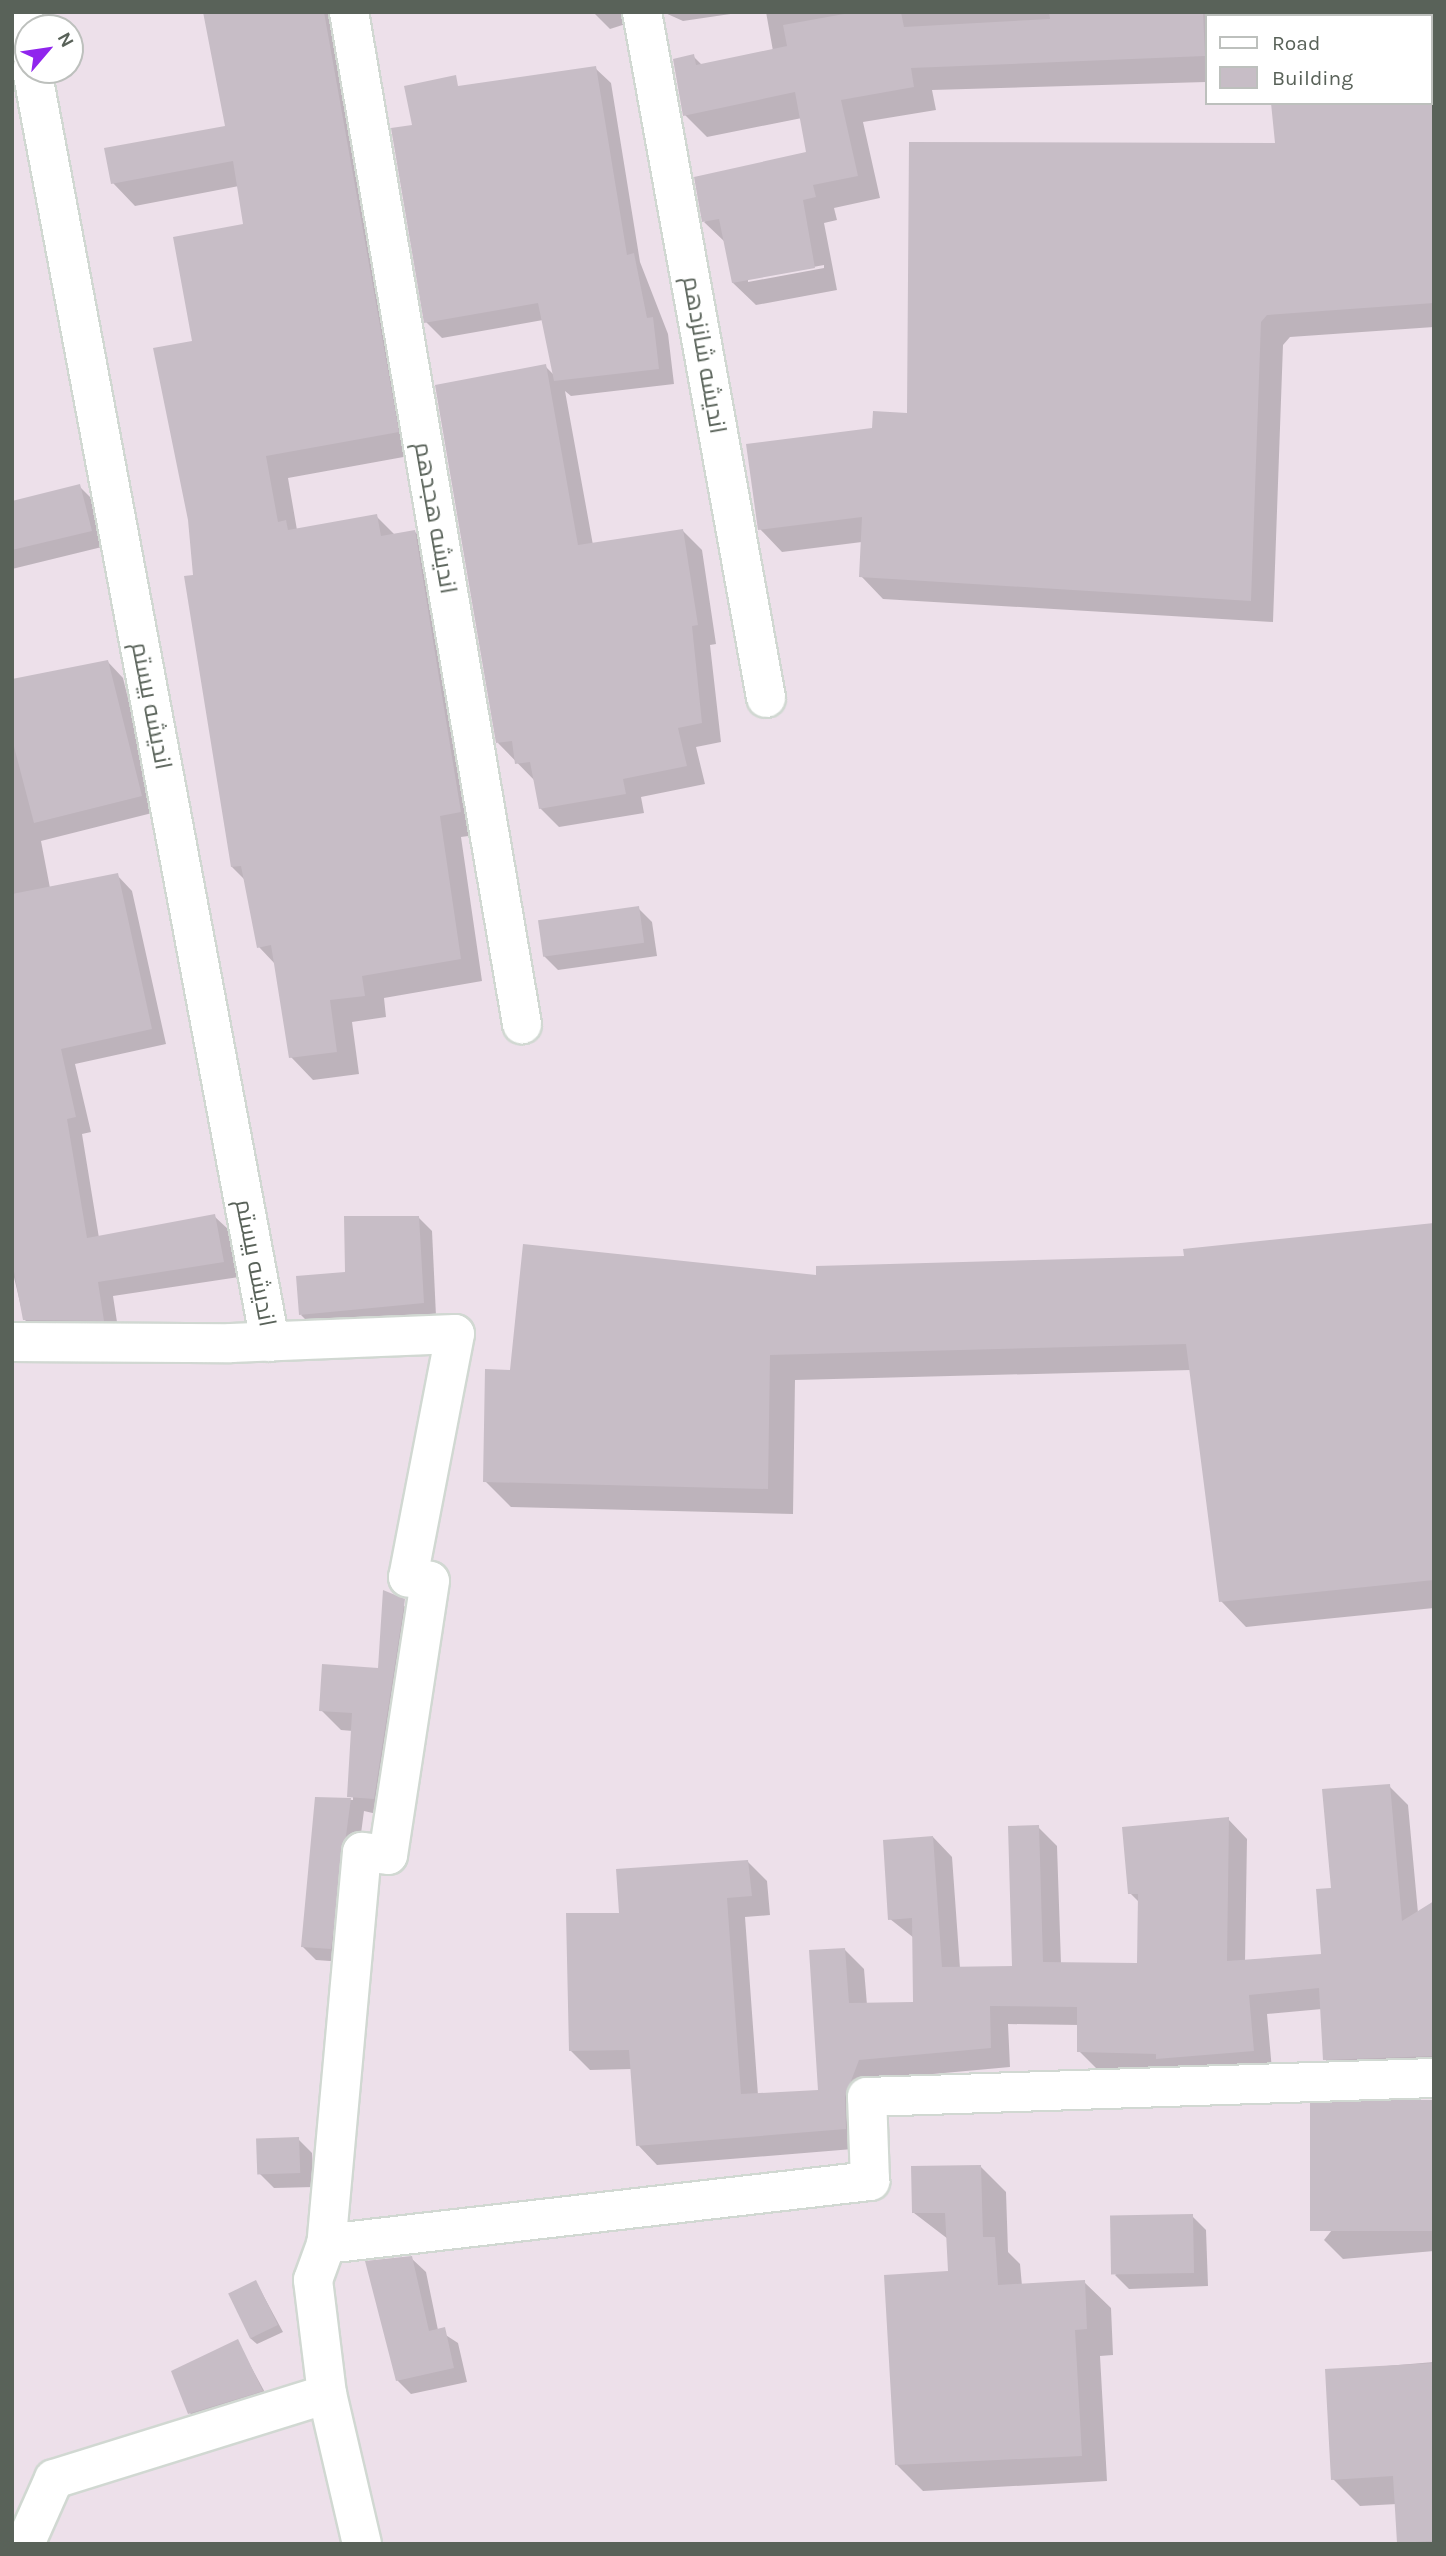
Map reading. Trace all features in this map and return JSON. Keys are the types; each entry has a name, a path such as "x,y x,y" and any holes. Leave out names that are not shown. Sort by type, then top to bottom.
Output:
{"street":[{"name":"اندیشه هجدهم","path":"349,12 522,1024"},
{"name":"اندیشه شانزدهم","path":"642,12 766,698"},
{"name":"اندیشه بیستم","path":"35,84 270,1342"},
{"path":"12,1342 270,1342 455,1334 408,1577 430,1581 388,1855 362,1852 326,2244 313,2280 327,2395 362,2544"},
{"path":"326,2244 870,2181 867,2098 1434,2078"},
{"path":"25,2544 54,2479 327,2395"}],"building":[{"path":"203,12 324,12 399,432 266,456 278,522 286,520 288,530 377,514 381,536 415,530 461,812 440,816 461,959 362,976 365,996 330,1000 337,1052 289,1058 271,945 257,948 241,866 231,867 184,576 193,575 188,520 153,348 192,341 173,237 243,224 233,161 111,184 104,148 225,126"},
{"path":"855,12 901,12 904,27 1050,19 1049,12 1203,12 1204,56 911,68 914,87 841,100 858,176 813,185 816,197 803,200 815,268 732,283 719,219 702,222 694,177 806,152 795,92 683,116 673,59 694,54 696,65 787,46 783,25"},
{"path":"596,66 627,255 634,253 647,318 653,317 659,369 554,381 538,303 424,323 391,128 412,125 404,86 456,75 458,86"},
{"path":"1434,103 1434,303 1267,315 1261,322 1251,601 859,577 862,517 758,530 746,444 872,428 873,411 907,413 909,142 1275,143 1271,105"},
{"path":"546,364 578,545 683,529 698,625 692,626 702,723 678,728 687,766 623,779 626,794 539,809 530,762 515,764 512,741 496,743 435,385"},
{"path":"80,484 92,531 12,550 12,501"},
{"path":"108,660 142,796 34,823 12,739 12,679"},
{"path":"118,873 152,1029 61,1049 76,1117 67,1119 87,1238 215,1214 224,1262 98,1282 104,1321 23,1320 12,1261 12,894"},
{"path":"639,906 644,943 543,957 538,920"},
{"path":"344,1216 419,1216 424,1303 299,1315 296,1276 345,1272"},
{"path":"1434,1223 1434,1580 1219,1602 1186,1344 770,1355 768,1489 483,1482 485,1369 510,1370 523,1244 816,1275 816,1266 1184,1256 1183,1249"},
{"path":"383,1590 405,1599 374,1799 347,1797 352,1713 319,1711 322,1664 378,1668"},
{"path":"1390,1784 1402,1921 1434,1901 1434,2056 1323,2060 1319,1988 1249,1995 1254,2051 1156,2059 1156,2054 1077,2052 1077,2007 990,2006 991,2048 859,2060 845,2097 846,2129 636,2146 629,2050 569,2051 566,1913 619,1913 616,1869 748,1860 752,1896 727,1898 741,2094 818,2090 809,1950 845,1948 849,2003 913,2002 912,1918 888,1920 883,1840 933,1836 942,1967 1012,1966 1008,1826 1039,1825 1043,1962 1137,1963 1138,1894 1128,1894 1122,1827 1229,1817 1227,1961 1321,1954 1316,1889 1331,1888 1322,1789"},
{"path":"315,1797 351,1798 331,1949 301,1947"},
{"path":"1310,2100 1434,2100 1434,2231 1310,2231"},
{"path":"299,2137 300,2173 257,2174 256,2139"},
{"path":"981,2165 983,2237 995,2237 998,2285 1085,2280 1087,2329 1075,2330 1082,2456 895,2465 884,2275 948,2271 945,2213 912,2213 911,2166"},
{"path":"1193,2214 1194,2273 1111,2274 1110,2215"},
{"path":"412,2256 429,2331 445,2327 454,2368 396,2381 365,2261"},
{"path":"256,2280 278,2325 250,2339 228,2294"},
{"path":"238,2339 263,2391 188,2414 171,2371"},
{"path":"1434,2363 1434,2541 1397,2543 1393,2476 1331,2480 1325,2369"}]}
